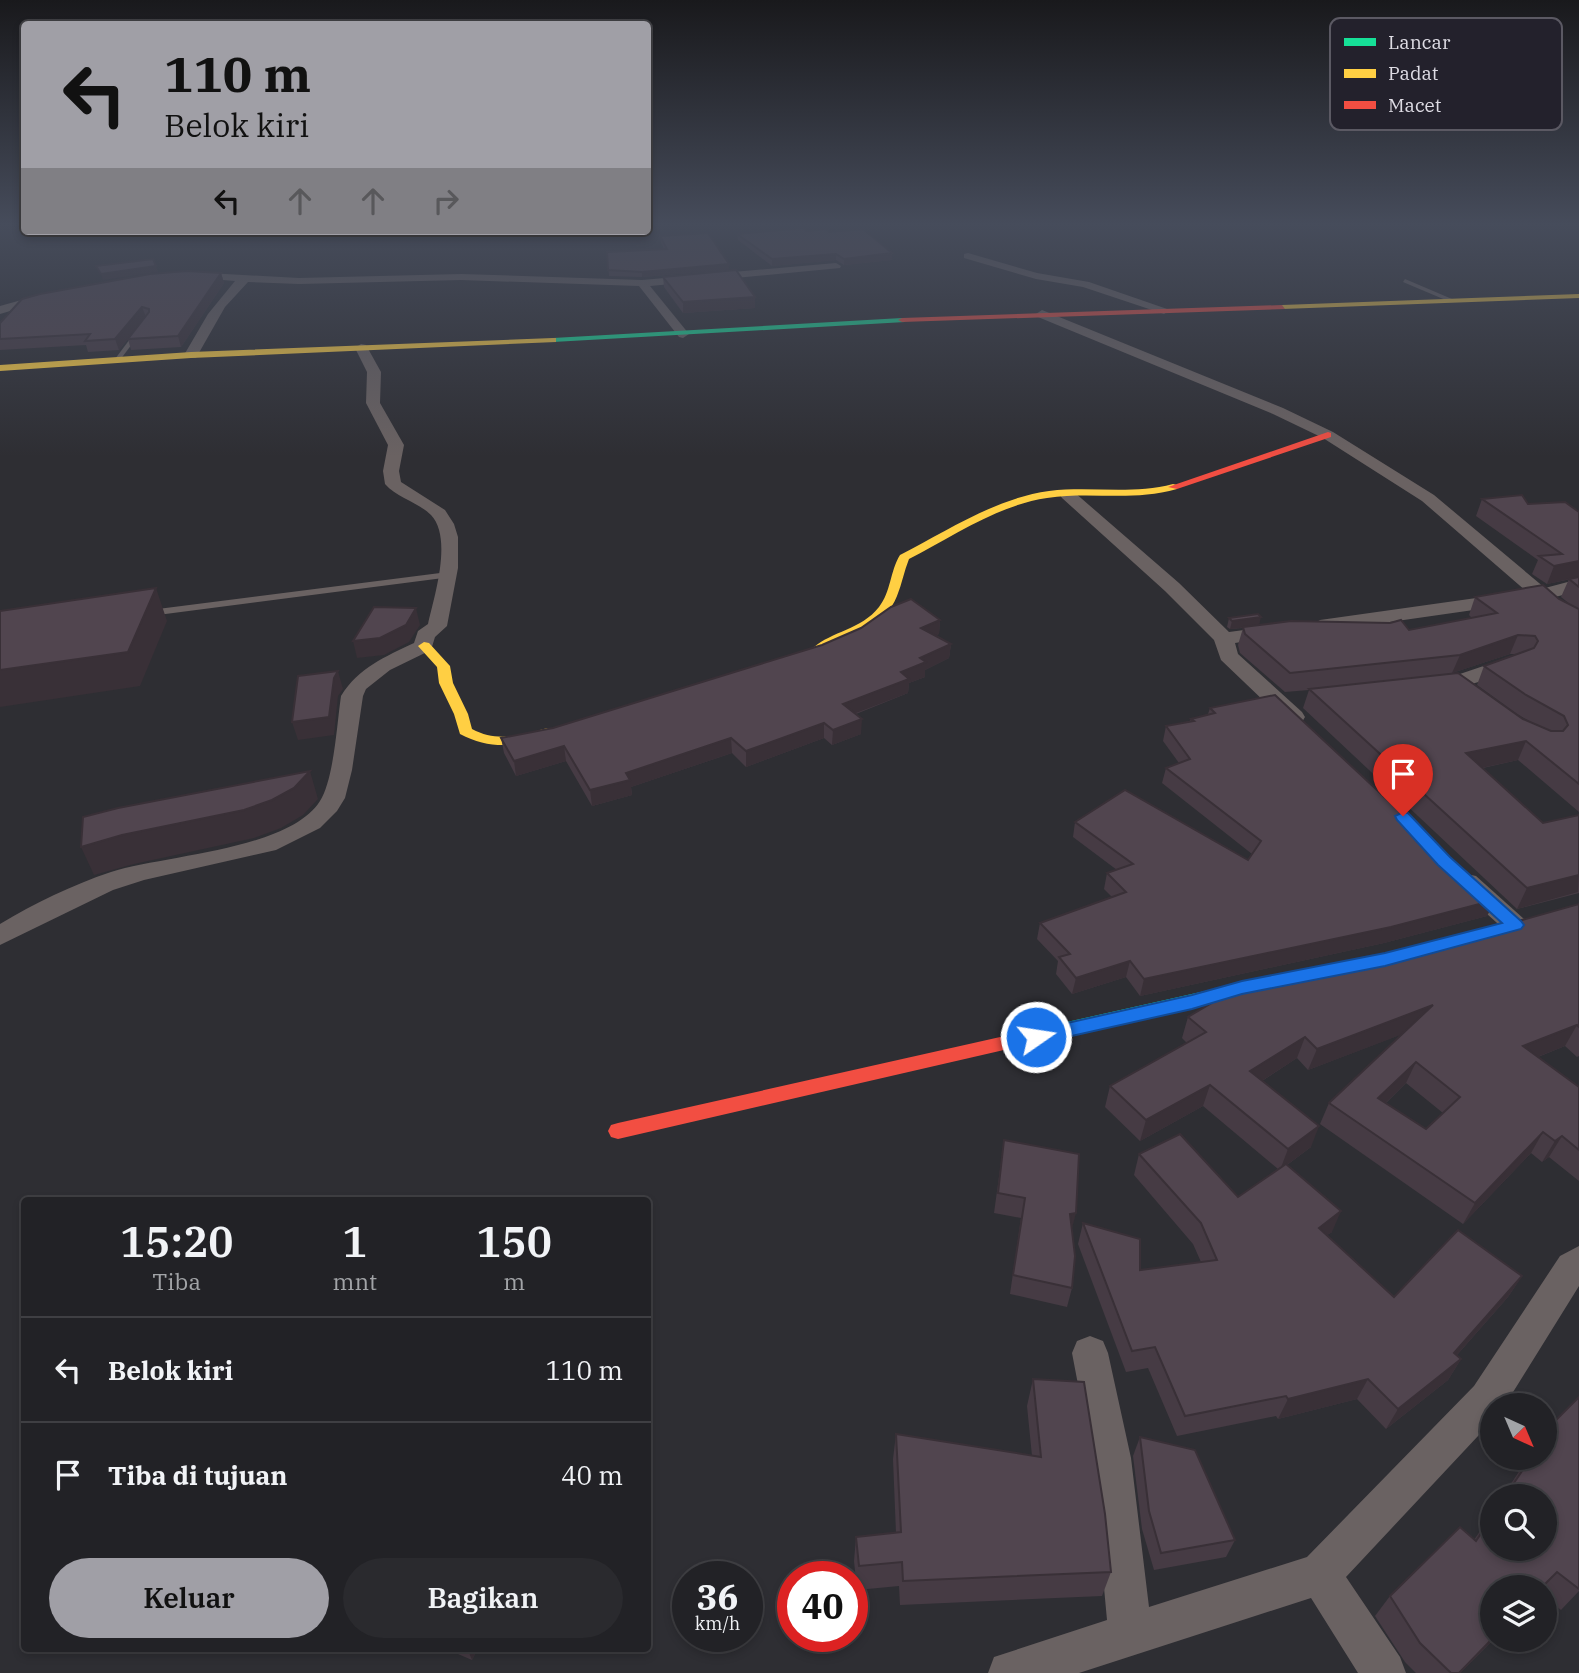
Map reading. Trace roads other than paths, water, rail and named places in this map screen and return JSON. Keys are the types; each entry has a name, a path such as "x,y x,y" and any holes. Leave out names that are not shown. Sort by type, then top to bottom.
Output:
{"street":[{"path":"0,310 32,301"},
{"path":"191,355 223,301"},
{"path":"656,301 682,334"},
{"path":"1136,301 1164,310"},
{"path":"0,368 191,355 682,334 1042,314 1419,301"},
{"path":"1042,314 1278,411 1328,435 1428,498 1579,623"},
{"path":"361,348 374,372 373,403 396,445 391,471 393,484 441,517 448,536 448,575 437,626 425,635 424,646 443,666 446,683 461,714 465,731 479,741 499,744 569,726"},
{"path":"798,655 854,633 881,615 894,590 904,557 1021,501 1051,494 1120,496 1158,492 1328,435"},
{"path":"1068,495 1172,587 1224,638 1228,656 1314,735"},
{"path":"1224,638 1541,594 1579,585"},
{"path":"0,936 43,910 94,887 142,872 251,850 307,827 331,804 352,696 358,683 371,673 424,646"},
{"path":"1413,686 1455,682 1518,660"},
{"path":"1455,682 1476,697"},
{"path":"1277,702 1309,698"},
{"path":"1454,870 1515,925"},
{"path":"618,1131 1294,978"},
{"path":"1010,1673 1320,1574 1487,1399 1572,1267 1579,1261"},
{"path":"1090,1353 1103,1402 1114,1472 1130,1636"},
{"path":"1320,1574 1384,1673"}],"lane":[{"path":"118,359 147,321"},
{"path":"138,615 448,575"}]}
